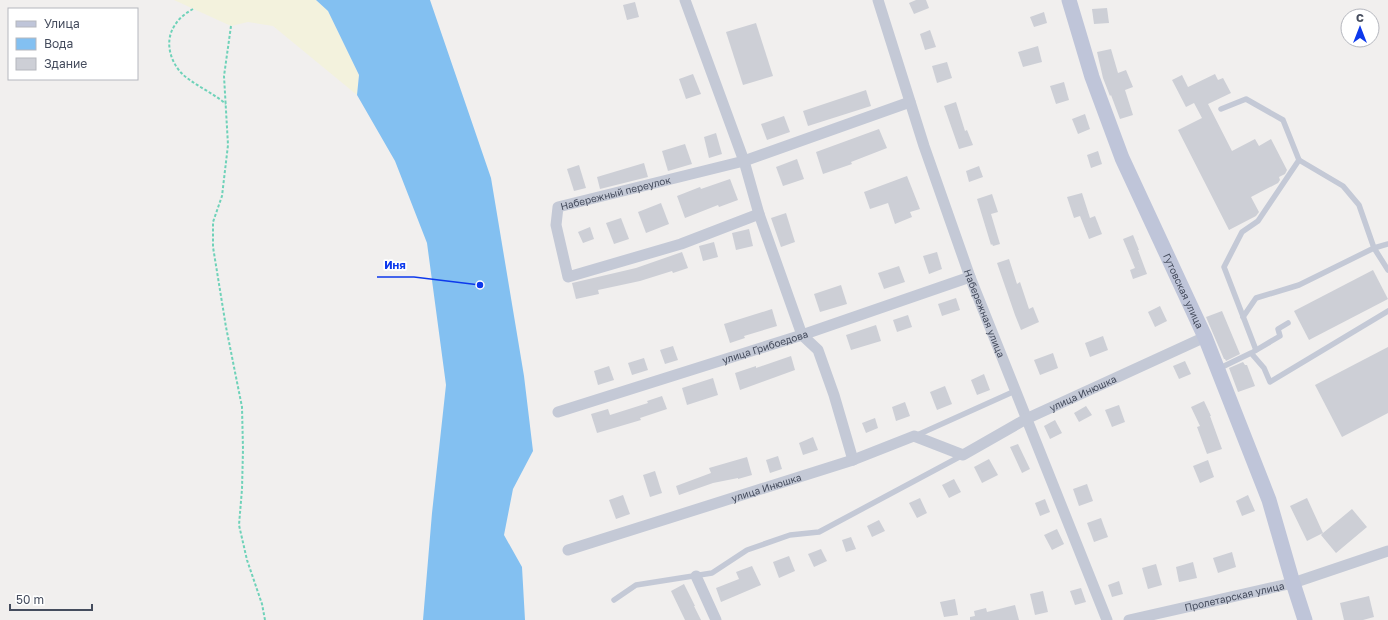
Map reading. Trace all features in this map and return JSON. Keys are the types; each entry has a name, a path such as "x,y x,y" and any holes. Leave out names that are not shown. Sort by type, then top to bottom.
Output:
{"street":[{"path":"685,0 744,161 759,214 802,334 818,350 834,395 853,460"},
{"name":"Набережная улица","path":"878,0 924,146 970,278 1107,620"},
{"name":"Гутовская улица","path":"1069,0 1092,77 1122,158 1205,337 1269,500 1305,620"},
{"name":"Набережный переулок","path":"759,214 681,244 568,278 556,225 558,207 744,161 910,102"},
{"name":"улица Грибоедова","path":"558,412 802,334 970,278"},
{"name":"улица Инюшка","path":"963,454 1026,419 1205,337"},
{"path":"914,436 963,454"},
{"name":"улица Инюшка","path":"568,550 853,460 914,436"},
{"name":"Пролетарская улица","path":"1129,620 1293,583 1388,551"},
{"path":"696,576 716,620"}],"lane":[{"path":"1221,109 1246,99 1283,120 1299,160 1343,186 1359,205 1374,248 1388,270"},
{"path":"1299,160 1258,221 1242,232 1224,267 1243,317 1254,352 1264,368 1270,382 1388,311"},
{"path":"1243,317 1256,298 1299,285 1374,248 1388,244"},
{"path":"1218,370 1254,352 1280,336 1278,329 1288,323"},
{"path":"914,436 1015,391"},
{"name":"улица Инюшка","path":"614,600 636,585 712,573 747,550 790,535 819,532 963,454"}],"path":[{"path":"193,9 182,17 174,26 170,36 170,55 174,65 186,77 226,104"},
{"path":"231,26 224,76 228,145 222,196 213,222 213,247 226,327 242,407 243,449 239,525 247,560 262,604 265,620"}],"sand":[{"path":"174,0 316,0 328,11 359,75 357,95 273,26 248,22 231,26"}],"water":[{"path":"316,0 430,0 491,178 524,376 533,451 513,489 504,535 522,567 525,620 423,620 432,513 446,385 427,243 395,161 357,95 359,75 328,11"}],"building":[{"path":"916,0 926,0 929,8 914,14 909,3"},
{"path":"635,2 639,17 627,20 623,5"},
{"path":"1107,8 1109,23 1094,24 1092,9"},
{"path":"1044,12 1047,23 1034,27 1030,17"},
{"path":"756,23 773,76 743,85 726,32"},
{"path":"930,30 936,47 925,50 920,34"},
{"path":"1038,46 1042,62 1023,67 1018,52"},
{"path":"1111,49 1118,73 1126,70 1133,87 1125,90 1133,115 1120,119 1103,78 1097,52"},
{"path":"947,62 952,78 937,83 932,66"},
{"path":"693,74 701,94 686,99 679,79"},
{"path":"1215,74 1218,80 1223,78 1231,93 1208,104 1232,151 1255,139 1259,146 1271,139 1287,170 1285,174 1279,177 1280,180 1278,183 1251,197 1259,212 1256,216 1229,230 1178,130 1202,118 1194,103 1186,107 1172,80 1182,75 1188,87"},
{"path":"1064,82 1069,100 1056,104 1050,86"},
{"path":"866,90 871,106 808,126 803,111"},
{"path":"956,102 965,131 967,130 973,145 959,149 944,106"},
{"path":"1085,114 1090,129 1078,134 1072,119"},
{"path":"784,116 790,132 767,140 761,124"},
{"path":"879,129 887,148 851,162 852,164 823,174 816,152"},
{"path":"716,133 722,154 709,158 704,137"},
{"path":"685,144 692,164 668,171 662,151"},
{"path":"1098,151 1102,164 1091,168 1087,155"},
{"path":"797,159 804,179 783,186 776,167"},
{"path":"644,163 648,177 600,189 597,177"},
{"path":"579,165 586,188 574,191 567,169"},
{"path":"979,166 983,177 969,182 966,171"},
{"path":"907,176 920,209 910,212 912,217 895,224 888,203 870,209 864,192"},
{"path":"730,179 738,200 719,207 718,205 685,218 677,196 700,187 701,189"},
{"path":"1082,193 1090,218 1095,216 1102,234 1089,239 1080,216 1074,218 1067,197"},
{"path":"992,194 998,212 991,214 1000,244 993,246 992,244 991,245 977,199"},
{"path":"661,203 669,224 646,233 638,212"},
{"path":"786,213 795,242 781,247 771,218"},
{"path":"621,218 629,239 614,244 606,223"},
{"path":"590,227 594,239 583,243 578,232"},
{"path":"749,229 753,246 736,250 732,233"},
{"path":"1133,235 1147,274 1133,279 1130,270 1135,268 1123,239"},
{"path":"714,242 718,257 703,261 699,246"},
{"path":"682,252 688,268 673,273 672,271 640,281 598,290 599,294 576,299 572,283 636,268"},
{"path":"937,252 942,269 929,274 923,256"},
{"path":"1009,259 1017,284 1020,282 1029,309 1033,307 1039,322 1021,330 997,263"},
{"path":"899,266 905,282 884,289 878,273"},
{"path":"1373,270 1388,299 1309,340 1294,311"},
{"path":"841,285 847,304 820,312 814,294"},
{"path":"956,298 960,310 942,316 938,304"},
{"path":"1160,306 1167,321 1155,327 1148,312"},
{"path":"772,309 777,326 744,336 745,338 730,343 724,324"},
{"path":"1222,311 1240,354 1226,361 1206,317"},
{"path":"908,315 912,327 897,332 893,320"},
{"path":"876,325 881,341 851,350 846,335"},
{"path":"1103,336 1108,350 1090,357 1085,343"},
{"path":"673,346 678,360 665,364 660,350"},
{"path":"1388,347 1388,413 1342,437 1315,385"},
{"path":"1053,353 1058,368 1040,375 1034,360"},
{"path":"791,356 795,370 740,390 735,373 756,366 756,368"},
{"path":"644,358 648,370 632,375 628,363"},
{"path":"1185,361 1191,374 1179,379 1173,366"},
{"path":"1243,362 1247,365 1255,386 1238,392 1229,368"},
{"path":"609,366 614,380 598,385 594,371"},
{"path":"984,374 990,390 977,395 971,380"},
{"path":"713,378 718,395 687,405 682,388"},
{"path":"945,386 952,404 937,410 930,392"},
{"path":"662,396 667,409 640,418 641,420 597,433 591,414 608,409 610,415 648,403 647,401"},
{"path":"1204,401 1211,416 1222,449 1207,454 1197,427 1200,426 1191,407"},
{"path":"905,402 910,416 896,421 892,407"},
{"path":"1119,405 1125,422 1112,427 1105,410"},
{"path":"1086,406 1092,415 1079,422 1074,413"},
{"path":"875,418 878,428 866,433 862,423"},
{"path":"1055,420 1062,433 1050,439 1044,426"},
{"path":"813,437 818,450 803,455 799,443"},
{"path":"1018,444 1030,469 1022,473 1010,447"},
{"path":"778,456 782,469 770,473 766,460"},
{"path":"747,457 752,475 713,483 679,495 676,486 711,473 709,468"},
{"path":"989,459 998,475 982,483 974,467"},
{"path":"1208,460 1214,477 1200,483 1193,466"},
{"path":"655,471 662,493 650,497 643,475"},
{"path":"954,479 961,492 949,498 942,485"},
{"path":"1087,484 1093,501 1079,506 1073,489"},
{"path":"623,495 630,514 616,519 609,500"},
{"path":"1248,495 1255,511 1242,516 1236,501"},
{"path":"920,498 927,513 917,518 909,503"},
{"path":"1307,498 1323,533 1307,541 1290,506"},
{"path":"1045,499 1050,512 1040,516 1035,503"},
{"path":"1352,509 1367,527 1336,553 1321,535"},
{"path":"1101,518 1108,537 1094,542 1087,523"},
{"path":"879,520 885,531 872,537 867,526"},
{"path":"1057,529 1064,544 1052,550 1044,535"},
{"path":"851,537 856,549 846,552 842,540"},
{"path":"821,549 827,561 814,567 808,554"},
{"path":"1232,552 1236,567 1218,573 1213,558"},
{"path":"789,556 795,571 779,578 773,562"},
{"path":"1193,562 1197,578 1179,582 1176,567"},
{"path":"1156,564 1162,585 1148,589 1142,568"},
{"path":"752,566 761,585 721,602 716,588 739,579 736,572"},
{"path":"1119,581 1123,594 1112,597 1108,585"},
{"path":"684,584 701,620 685,620 671,591"},
{"path":"1081,588 1086,602 1075,605 1070,591"},
{"path":"1043,591 1048,612 1035,615 1030,594"},
{"path":"1369,596 1374,617 1363,620 1344,620 1340,603"},
{"path":"955,599 958,615 944,617 940,602"},
{"path":"1015,605 1019,620 970,620 970,617 975,616 974,611 986,608 987,612"}],"place":[{"name":"Иня","path":"480,285"}]}
